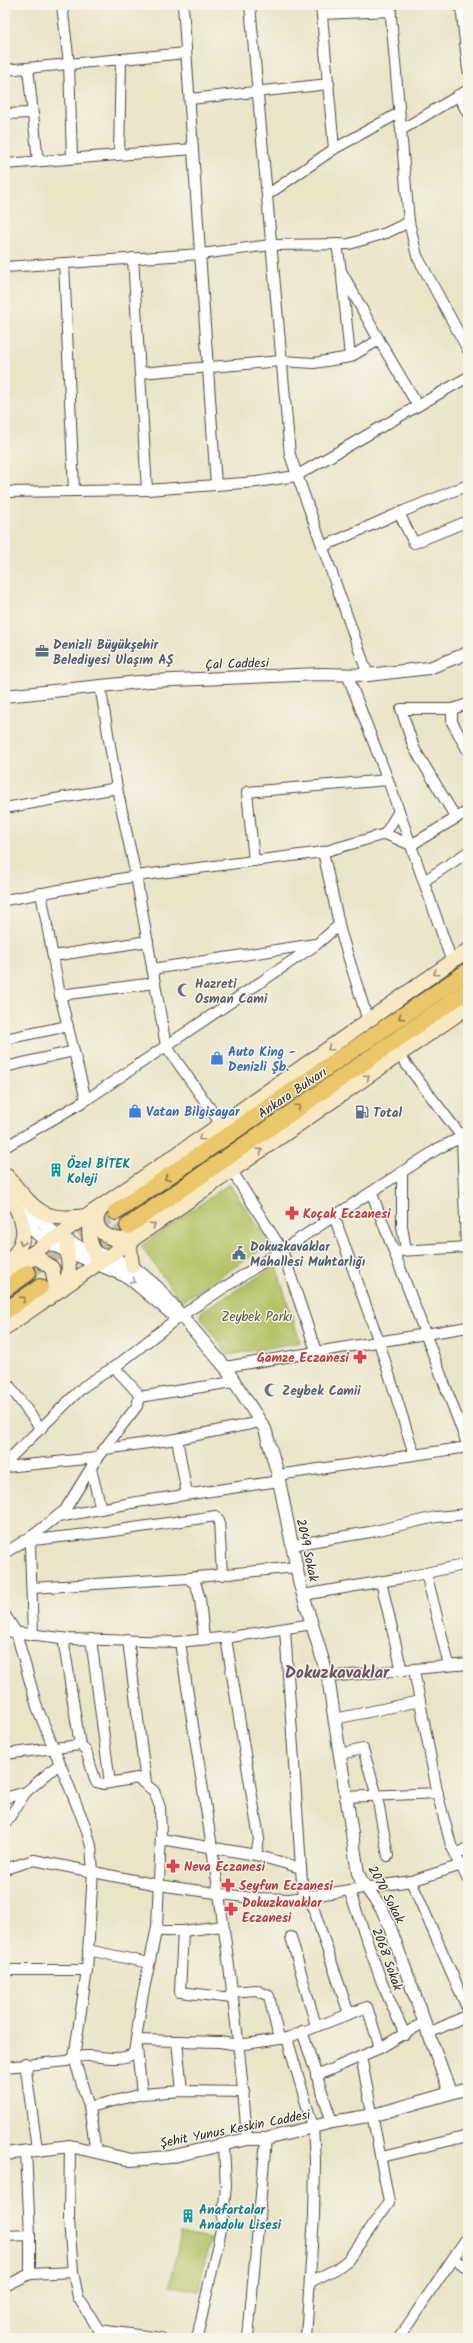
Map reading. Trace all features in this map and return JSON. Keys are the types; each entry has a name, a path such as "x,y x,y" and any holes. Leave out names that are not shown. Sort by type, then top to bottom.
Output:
{"main road":[{"path":"131,1231 124,1240 111,1238 99,1228 97,1221 99,1212 113,1207 221,1124 468,950"},
{"name":"Ankara Bulvarı","path":"113,1207 468,971"},
{"name":"Ankara Bulvarı","path":"131,1231 468,990"},
{"path":"5,1311 44,1293 62,1289 131,1231 232,1171 468,1007"},
{"path":"6,1183 23,1194 48,1216 66,1219 113,1207"},
{"path":"5,1267 20,1249 24,1232 6,1183"},
{"path":"5,1289 25,1266 60,1243 92,1213"},
{"path":"92,1213 88,1226 88,1236 100,1257"},
{"path":"131,1231 130,1248 132,1266"},
{"path":"60,1243 70,1263 69,1276 62,1289"},
{"path":"5,1272 25,1266 38,1258 52,1268 55,1284 5,1328"}],"street":[{"path":"62,5 69,64 72,157"},
{"path":"183,5 216,485"},
{"path":"250,5 259,90 271,246 290,455 296,476 368,675"},
{"path":"460,5 468,70"},
{"path":"334,149 322,10 390,8 409,222 417,256 468,350"},
{"path":"5,70 186,53"},
{"path":"119,154 121,60"},
{"path":"28,68 38,161"},
{"path":"190,99 259,90 329,84"},
{"path":"401,130 468,90"},
{"path":"458,95 468,114"},
{"path":"5,114 32,113"},
{"path":"267,195 334,149 399,114"},
{"path":"5,164 72,157 193,149"},
{"path":"5,267 201,254 271,246 349,244 379,235 409,222"},
{"path":"338,244 350,357"},
{"path":"133,258 147,490"},
{"path":"64,263 74,491"},
{"path":"341,271 418,406"},
{"path":"140,372 208,365 281,361 314,363 350,357 379,340"},
{"path":"5,492 147,490 257,482 296,476 468,377"},
{"path":"322,547 468,485"},
{"path":"399,513 414,543 468,521"},
{"name":"Çal Caddesi","path":"5,696 100,684 149,681 347,674 368,675 429,668 468,653"},
{"path":"347,674 388,780 452,962"},
{"path":"100,684 117,788 136,876 166,1046 221,1124"},
{"path":"456,818 414,748 401,709 452,709 468,704"},
{"path":"452,709 452,722 468,751"},
{"path":"254,861 247,792 388,780"},
{"path":"5,808 117,788"},
{"path":"411,845 468,810"},
{"path":"385,834 399,811"},
{"path":"5,900 136,876 323,852 385,834 411,845"},
{"path":"323,852 339,925 368,1021"},
{"path":"424,881 468,852"},
{"path":"41,893 60,995 86,1100"},
{"path":"5,1147 86,1100 317,944 339,925"},
{"path":"53,956 148,941"},
{"path":"152,969 317,944"},
{"path":"60,995 155,983"},
{"path":"5,1039 68,1026"},
{"path":"5,1067 74,1050"},
{"path":"394,1251 467,1247 465,1137 399,1055"},
{"path":"5,1463 83,1387 114,1367 181,1316 334,1216 372,1194 439,1148 465,1137"},
{"path":"232,1171 282,1250 316,1351"},
{"path":"402,1173 402,1226 406,1250"},
{"path":"6,1183 35,1232 60,1243 100,1257 169,1312 181,1316"},
{"path":"6,1183 60,1243"},
{"path":"54,1518 414,1454 468,1446 372,1194"},
{"path":"334,1216 378,1342 414,1454"},
{"name":"2049 Sokak","path":"100,1257 132,1266 158,1287 176,1311 225,1367 233,1382 260,1422 273,1452 296,1567 328,1677"},
{"path":"225,1367 468,1327"},
{"path":"114,1367 139,1397"},
{"path":"5,1380 41,1429"},
{"path":"139,1397 233,1382"},
{"path":"5,1553 34,1537 65,1510 98,1458 137,1406 139,1397"},
{"path":"105,1449 177,1438 260,1422"},
{"path":"177,1438 187,1494"},
{"path":"5,1467 98,1458"},
{"path":"91,1469 101,1509"},
{"path":"292,1545 370,1532 436,1517 468,1514"},
{"path":"34,1537 106,1532 216,1516 220,1524 222,1575"},
{"path":"33,1635 30,1546 34,1537"},
{"path":"303,1595 381,1582 468,1564"},
{"path":"32,1588 188,1578 296,1567"},
{"path":"426,1573 449,1665"},
{"path":"188,1578 196,1585 200,1599 204,1639"},
{"path":"381,1582 402,1671"},
{"path":"5,1616 16,1632 27,1675 53,1749 74,1795 91,1846 93,1871 87,1970 74,2058 89,2107 96,2151"},
{"path":"5,1631 63,1638 180,1642 226,1638 312,1624"},
{"path":"285,1629 301,1868 306,1896 349,2014"},
{"path":"5,2066 25,2063 67,2061 83,2055 94,2057 127,2058 134,2053 149,1962 156,1931 161,1839 160,1807 154,1791 146,1783 137,1778 110,1784 96,1782 86,1751 80,1745 63,1638"},
{"path":"226,1638 259,1839 256,1855"},
{"path":"90,1639 110,1784"},
{"path":"128,1640 146,1783"},
{"path":"180,1642 219,1894 244,2092 247,2139"},
{"path":"328,1677 468,1664"},
{"path":"414,1670 438,1793 451,1845 468,1880"},
{"name":"2070 Sokak","path":"328,1677 345,1797 358,1873 366,1888 382,1909 389,1925 425,2028 450,2092"},
{"path":"335,1719 420,1701"},
{"path":"5,1754 80,1745"},
{"path":"340,1754 364,1749 377,1796 388,1856"},
{"path":"6,1822 26,1792 59,1764"},
{"path":"5,1798 26,1792"},
{"path":"345,1797 438,1793"},
{"path":"161,1839 256,1855 301,1868"},
{"path":"456,1853 468,1849"},
{"path":"5,1869 34,1860 158,1885 219,1894 290,1899 411,1881 462,1865"},
{"path":"411,1881 468,2010"},
{"name":"2068 Sokak","path":"349,1890 382,1983 405,2035"},
{"path":"156,1931 183,1931 223,1926"},
{"path":"183,1931 180,1992 231,1995 256,1990 269,1996 313,2127 315,2167 306,2338"},
{"path":"291,1937 316,2026"},
{"path":"88,1950 149,1962"},
{"path":"5,1970 87,1970"},
{"path":"136,2040 220,2042 238,2045 283,2038 367,2007 380,2048"},
{"path":"316,2076 380,2048 405,2035 468,2014"},
{"path":"302,2031 332,2122"},
{"path":"136,2040 142,2094"},
{"path":"177,2041 182,2090"},
{"path":"310,2282 336,2269 348,2260 390,2202 374,2115 361,2056"},
{"path":"25,2063 32,2150 30,2274"},
{"name":"Şehit Yunus Keskin Caddesi","path":"5,2154 70,2146 131,2160 170,2157 224,2146 247,2139 266,2138 332,2122 374,2115 468,2088"},
{"path":"89,2107 142,2094 182,2090 244,2092"},
{"path":"382,2157 468,2136"},
{"path":"248,2338 266,2138"},
{"path":"70,2146 69,2220 73,2272 78,2297 98,2334 161,2338"},
{"path":"197,2338 222,2225 226,2186 224,2146"},
{"path":"5,2236 30,2235"},
{"path":"399,2338 468,2236"},
{"path":"453,2259 468,2268"},
{"path":"5,2286 30,2274 73,2272"}],"green space":[{"path":"229,1184 270,1244 181,1302 141,1246"},
{"name":"Zeybek Parkı","path":"276,1266 300,1342 228,1355 200,1316 202,1311"},
{"path":"181,2233 210,2239 198,2291 170,2285"}],"tunnel":[{"path":"28,1273 116,1212"},
{"path":"60,1273 128,1226"}],"place":[{"name":"Denizli Büyükşehir Belediyesi Ulaşım AŞ","path":"42,651"},
{"name":"Hazreti Osman Cami","path":"184,990"},
{"name":"Auto King - Denizli Şb.","path":"217,1058"},
{"name":"Vatan Bilgisayar","path":"135,1111"},
{"name":"Total","path":"362,1112"},
{"name":"Özel BİTEK Koleji","path":"56,1170"},
{"name":"Koçak Eczanesi","path":"292,1213"},
{"name":"Dokuzkavaklar Mahallesi Muhtarlığı","path":"239,1253"},
{"name":"Gamze Eczanesi","path":"360,1357"},
{"name":"Zeybek Camii","path":"271,1390"},
{"name":"Neva Eczanesi","path":"173,1866"},
{"name":"Seyfun Eczanesi","path":"228,1885"},
{"name":"Dokuzkavaklar Eczanesi","path":"231,1909"},
{"name":"Anafartalar Anadolu Lisesi","path":"188,2216"}],"district":[{"name":"Dokuzkavaklar","path":"337,1672"}]}
